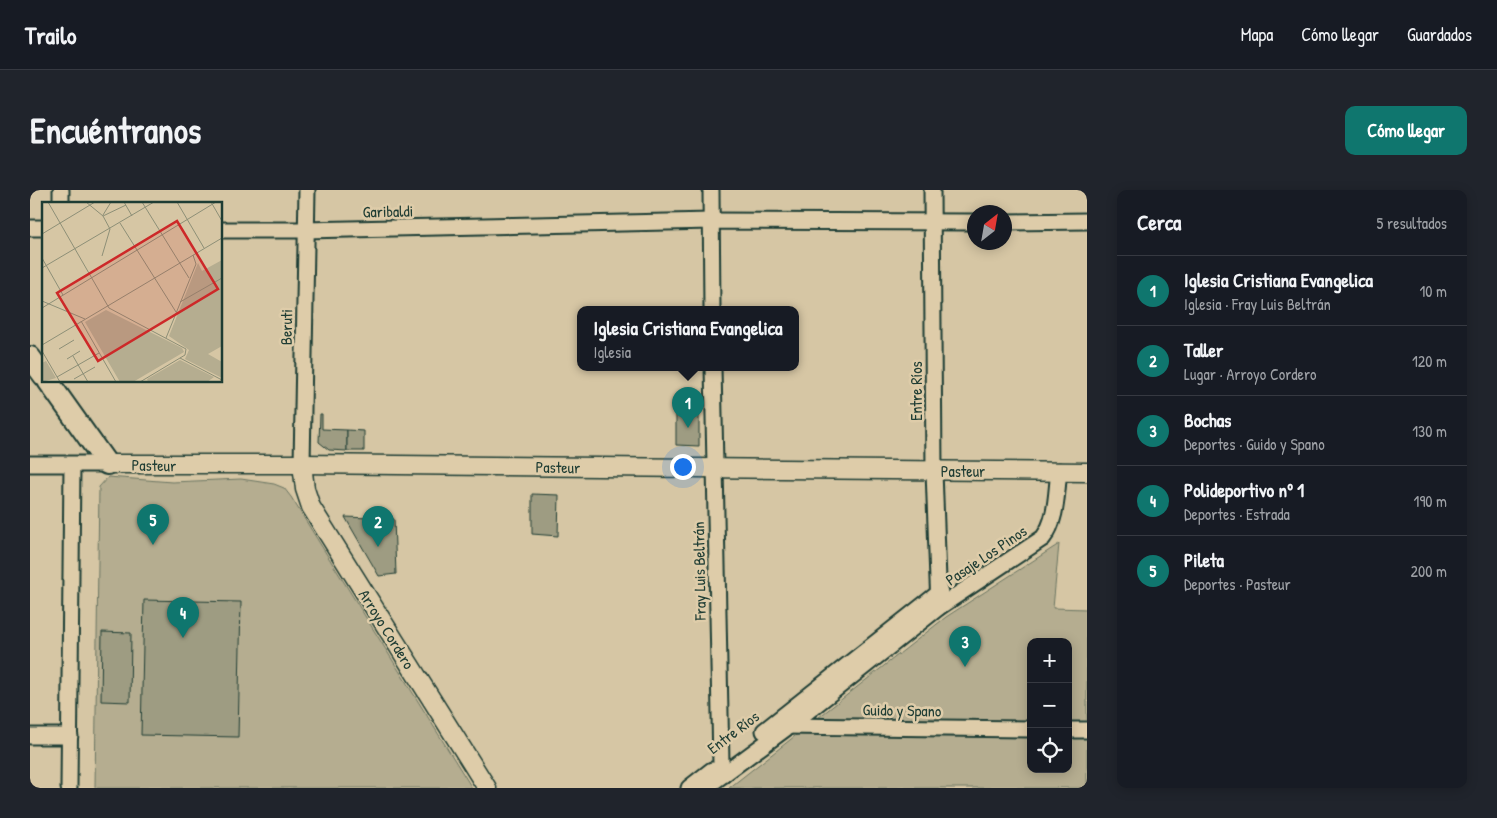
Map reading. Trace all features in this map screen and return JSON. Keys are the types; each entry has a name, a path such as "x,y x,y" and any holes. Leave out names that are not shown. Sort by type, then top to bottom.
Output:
{"main road":[{"path":"30,357 42,373"},
{"path":"49,382 107,464"}],"street":[{"name":"Beruti","path":"302,464 307,190"},
{"path":"712,190 712,306"},
{"name":"Entre Ríos","path":"932,190 934,471 940,600"},
{"name":"Garibaldi","path":"222,230 305,230 711,221 967,222"},
{"path":"1012,222 1087,221"},
{"name":"Fray Luis Beltrán","path":"713,371 722,769"},
{"name":"Pasteur","path":"30,464 302,464 1087,472"},
{"name":"Arroyo Cordero","path":"302,464 305,489 311,507 487,788"},
{"path":"69,788 72,465"},
{"name":"Pasaje Los Pinos","path":"940,600 1043,538 1049,530 1052,521 1059,472"},
{"name":"Entre Ríos","path":"705,788 722,769 772,725 940,600"},
{"name":"Entre Ríos","path":"689,788 789,726 940,600"},
{"name":"Guido y Spano","path":"772,725 1027,729"},
{"path":"1072,730 1087,730"},
{"path":"30,736 70,736"}],"shaded area":[{"path":"108,477 172,482 241,479 274,484 284,488 472,788 95,788 99,487"},
{"path":"1059,544 1053,608 1087,609 1087,788 729,788 946,617"}],"building":[{"path":"676,410 699,410 699,446 676,445"},
{"path":"320,414 322,414 322,429 347,430 347,451 329,450 319,442"},
{"path":"347,430 364,431 364,451 347,451"},
{"path":"532,494 559,495 558,536 532,534"},
{"path":"345,517 394,519 396,574 379,576"},
{"path":"144,600 241,602 238,737 141,735"},
{"path":"102,632 131,633 130,702 101,701"}],"place":[{"name":"Iglesia Cristiana Evangelica","path":"688,428"},
{"name":"Pileta","path":"153,545"},
{"name":"Taller","path":"378,547"},
{"name":"Polideportivo nº 1","path":"183,638"},
{"name":"Bochas","path":"965,667"}]}
